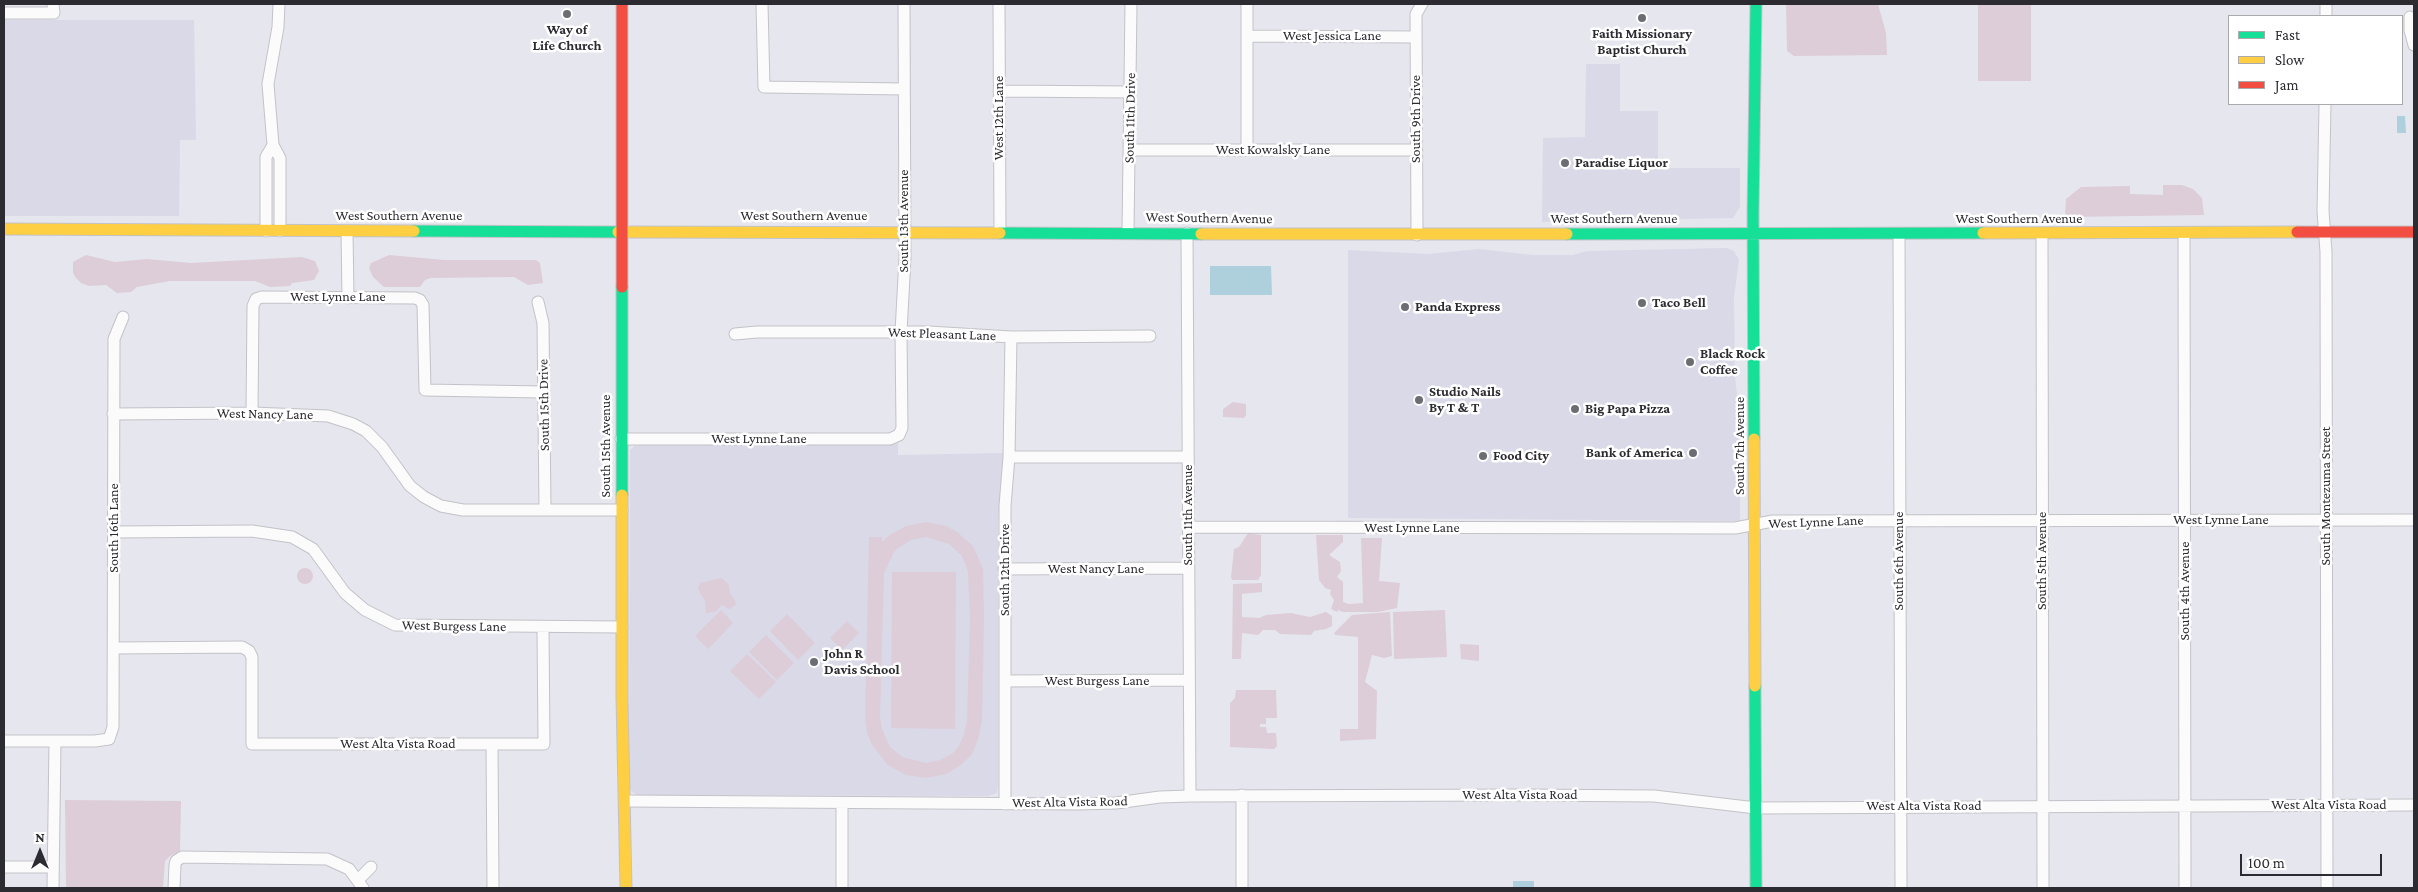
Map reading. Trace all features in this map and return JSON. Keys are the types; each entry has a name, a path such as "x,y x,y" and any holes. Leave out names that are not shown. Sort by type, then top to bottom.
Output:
{"main road":[{"name":"South 15th Avenue","path":"622,4 621,439 626,888"},
{"name":"South 7th Avenue","path":"1756,4 1754,234 1756,888"},
{"name":"West Southern Avenue","path":"4,229 1128,232 1417,235 2414,232"}],"street":[{"path":"279,4 278,27 268,84 273,145 280,158 280,231"},
{"path":"762,4 764,87 904,89"},
{"name":"South 13th Avenue","path":"897,437 902,428 901,332 905,232 904,4"},
{"name":"West 12th Lane","path":"999,4 1000,232"},
{"name":"South 11th Drive","path":"1128,232 1131,4"},
{"path":"1248,4 1248,150"},
{"name":"South 9th Drive","path":"1417,235 1416,14 1422,4"},
{"path":"4,13 53,8"},
{"path":"2409,16 2414,45"},
{"name":"West Jessica Lane","path":"1248,36 1416,36"},
{"path":"999,91 1131,92"},
{"name":"South Montezuma Street","path":"2325,105 2327,888"},
{"path":"266,231 266,157 273,145"},
{"name":"West Kowalsky Lane","path":"1130,150 1416,150"},
{"path":"266,180 280,180"},
{"path":"347,231 348,298"},
{"name":"South 11th Avenue","path":"1187,233 1190,796"},
{"name":"South 4th Avenue","path":"2184,233 2185,888"},
{"name":"South 6th Avenue","path":"1899,234 1901,888"},
{"name":"South 5th Avenue","path":"2042,234 2043,888"},
{"name":"West Lynne Lane","path":"252,413 253,306 256,299 262,297 415,298 420,300 423,305 425,390 543,392"},
{"name":"South 15th Drive","path":"538,302 543,322 546,509"},
{"name":"South 16th Lane","path":"55,741 109,739 113,727 115,648 114,339 123,317"},
{"name":"West Pleasant Lane","path":"735,334 758,332 901,332 1011,336 1150,336"},
{"name":"South 12th Drive","path":"1005,804 1004,569 1005,506 1009,456 1011,336"},
{"name":"West Nancy Lane","path":"113,414 252,413 328,416 353,424 366,431 382,447 410,486 424,497 441,506 463,510 622,510"},
{"name":"West Lynne Lane","path":"621,439 890,439 897,437"},
{"path":"1009,456 1187,456"},
{"name":"West Lynne Lane","path":"1188,527 1735,528 1755,526 1773,521 2414,520"},
{"name":"West Burgess Lane","path":"114,532 252,531 292,536 313,548 345,593 365,610 395,625 542,628 622,627"},
{"name":"West Nancy Lane","path":"1004,569 1188,568"},
{"name":"West Alta Vista Road","path":"115,648 242,647 249,651 252,657 252,744 544,744 542,628"},
{"name":"West Burgess Lane","path":"1005,682 1188,680"},
{"path":"4,741 55,741 53,888"},
{"path":"492,744 493,888"},
{"path":"1242,795 1242,888"},
{"name":"West Alta Vista Road","path":"626,801 1116,803 1160,797 1242,795 1654,796 1756,808 2414,805"},
{"path":"842,802 842,888"},
{"path":"174,888 176,861 182,857 327,859 349,869 360,884 371,867"},
{"path":"4,867 53,867"}],"shaded area":[{"path":"1786,4 1878,4 1886,33 1887,55 1794,56 1787,51"},
{"path":"1978,4 2031,4 2031,81 1978,81"},
{"path":"4,20 194,20 196,140 180,140 179,216 4,216"},
{"path":"1586,64 1620,64 1620,111 1658,111 1658,168 1740,168 1740,207 1733,218 1542,222 1543,138 1585,137"},
{"path":"2163,185 2182,185 2193,189 2202,198 2204,215 2068,217 2065,215 2066,199 2081,187 2130,186 2130,194 2163,195"},
{"path":"1727,248 1734,251 1739,260 1734,297 1735,376 1740,424 1740,521 1348,518 1348,250 1428,254 1479,249 1532,255 1573,255 1587,251"},
{"path":"86,255 115,262 147,259 191,263 302,257 315,261 319,271 314,280 292,283 290,286 270,287 255,281 170,281 137,287 131,292 117,293 106,285 89,286 81,283 76,278 73,273 73,262"},
{"path":"389,255 444,260 536,260 540,263 543,283 528,285 514,277 431,278 425,280 420,287 384,287 373,277 369,268 371,263"},
{"path":"1233,402 1246,404 1246,415 1244,418 1223,417 1223,409"},
{"name":"John R Davis School","path":"688,443 892,445 898,443 898,455 1003,453 998,522 997,793 988,796 638,795 632,792 629,788 630,450 634,446 642,445"},
{"path":"926,522 946,526 957,532 973,546 983,569 982,722 978,739 972,754 961,765 946,774 926,778 906,775 888,765 872,745 867,733 865,718 869,537 882,537 882,542 906,526","holes":["926,537 949,544 961,555 968,572 970,618 967,721 959,746 953,753 940,760 926,763 902,757 890,747 882,729 880,717 884,573 895,550 911,540"]},
{"path":"1248,533 1261,535 1261,575 1258,580 1232,580 1234,549 1239,547"},
{"path":"1316,535 1343,535 1343,542 1329,555 1340,562 1341,571 1337,577 1343,582 1343,602 1349,604 1363,603 1361,538 1382,538 1379,581 1400,583 1397,608 1378,612 1343,612 1338,610 1337,612 1331,609 1334,600 1330,594 1331,590 1325,588 1319,580"},
{"path":"305,568 311,570 313,576 311,582 305,584 299,582 297,576 299,570"},
{"path":"892,572 956,572 955,729 891,728"},
{"path":"722,578 729,585 730,594 735,600 736,605 729,609 722,605 715,612 706,613 705,601 698,589 700,583"},
{"path":"1262,583 1262,592 1242,594 1242,617 1259,618 1266,615 1291,613 1310,617 1326,612 1332,616 1332,626 1314,631 1311,635 1280,634 1275,630 1263,630 1258,635 1242,633 1241,659 1232,659 1233,584"},
{"path":"721,610 733,623 708,649 695,636"},
{"path":"1445,610 1447,657 1394,659 1393,612"},
{"path":"1390,612 1392,656 1384,658 1372,655 1365,682 1377,691 1376,739 1340,741 1340,729 1358,729 1358,637 1335,635 1334,633 1352,615"},
{"path":"787,614 815,643 798,660 770,631"},
{"path":"847,621 859,633 842,650 830,638"},
{"path":"766,635 794,663 777,680 749,652"},
{"path":"1460,644 1479,645 1479,661 1461,659"},
{"path":"747,654 776,682 759,699 730,671"},
{"path":"1236,690 1276,690 1277,718 1266,718 1266,724 1260,724 1260,727 1266,727 1267,733 1276,733 1277,746 1274,749 1230,747 1230,703 1235,698"},
{"path":"65,800 181,801 180,851 165,861 163,888 66,888"}],"water":[{"path":"2397,116 2405,116 2406,133 2397,133"},
{"path":"1210,266 1271,266 1272,295 1210,295"},
{"path":"1513,881 1534,881 1534,888 1513,888"}],"traffic: fast":[{"path":"1754,439 1753,213 1756,4"},
{"path":"414,231 618,232"},
{"path":"1000,233 1201,234"},
{"path":"1567,234 1983,233"},
{"path":"622,287 622,495"},
{"path":"1755,686 1756,888"}],"traffic: slow":[{"path":"4,229 414,231"},
{"path":"618,232 1000,233"},
{"path":"1983,233 2297,232"},
{"path":"1201,234 1567,234"},
{"path":"1754,439 1755,686"},
{"path":"622,495 622,697 626,888"}],"traffic: jam":[{"path":"622,4 622,287"},
{"path":"2297,232 2414,232"}],"place":[{"name":"Way of Life Church","path":"567,14"},
{"name":"Faith Missionary Baptist Church","path":"1642,18"},
{"name":"Paradise Liquor","path":"1565,163"},
{"name":"Taco Bell","path":"1642,303"},
{"name":"Panda Express","path":"1405,307"},
{"name":"Black Rock Coffee","path":"1690,362"},
{"name":"Studio Nails By T & T","path":"1419,400"},
{"name":"Big Papa Pizza","path":"1575,409"},
{"name":"Bank of America","path":"1693,453"},
{"name":"Food City","path":"1483,456"},
{"name":"John R Davis School","path":"814,662"}]}
